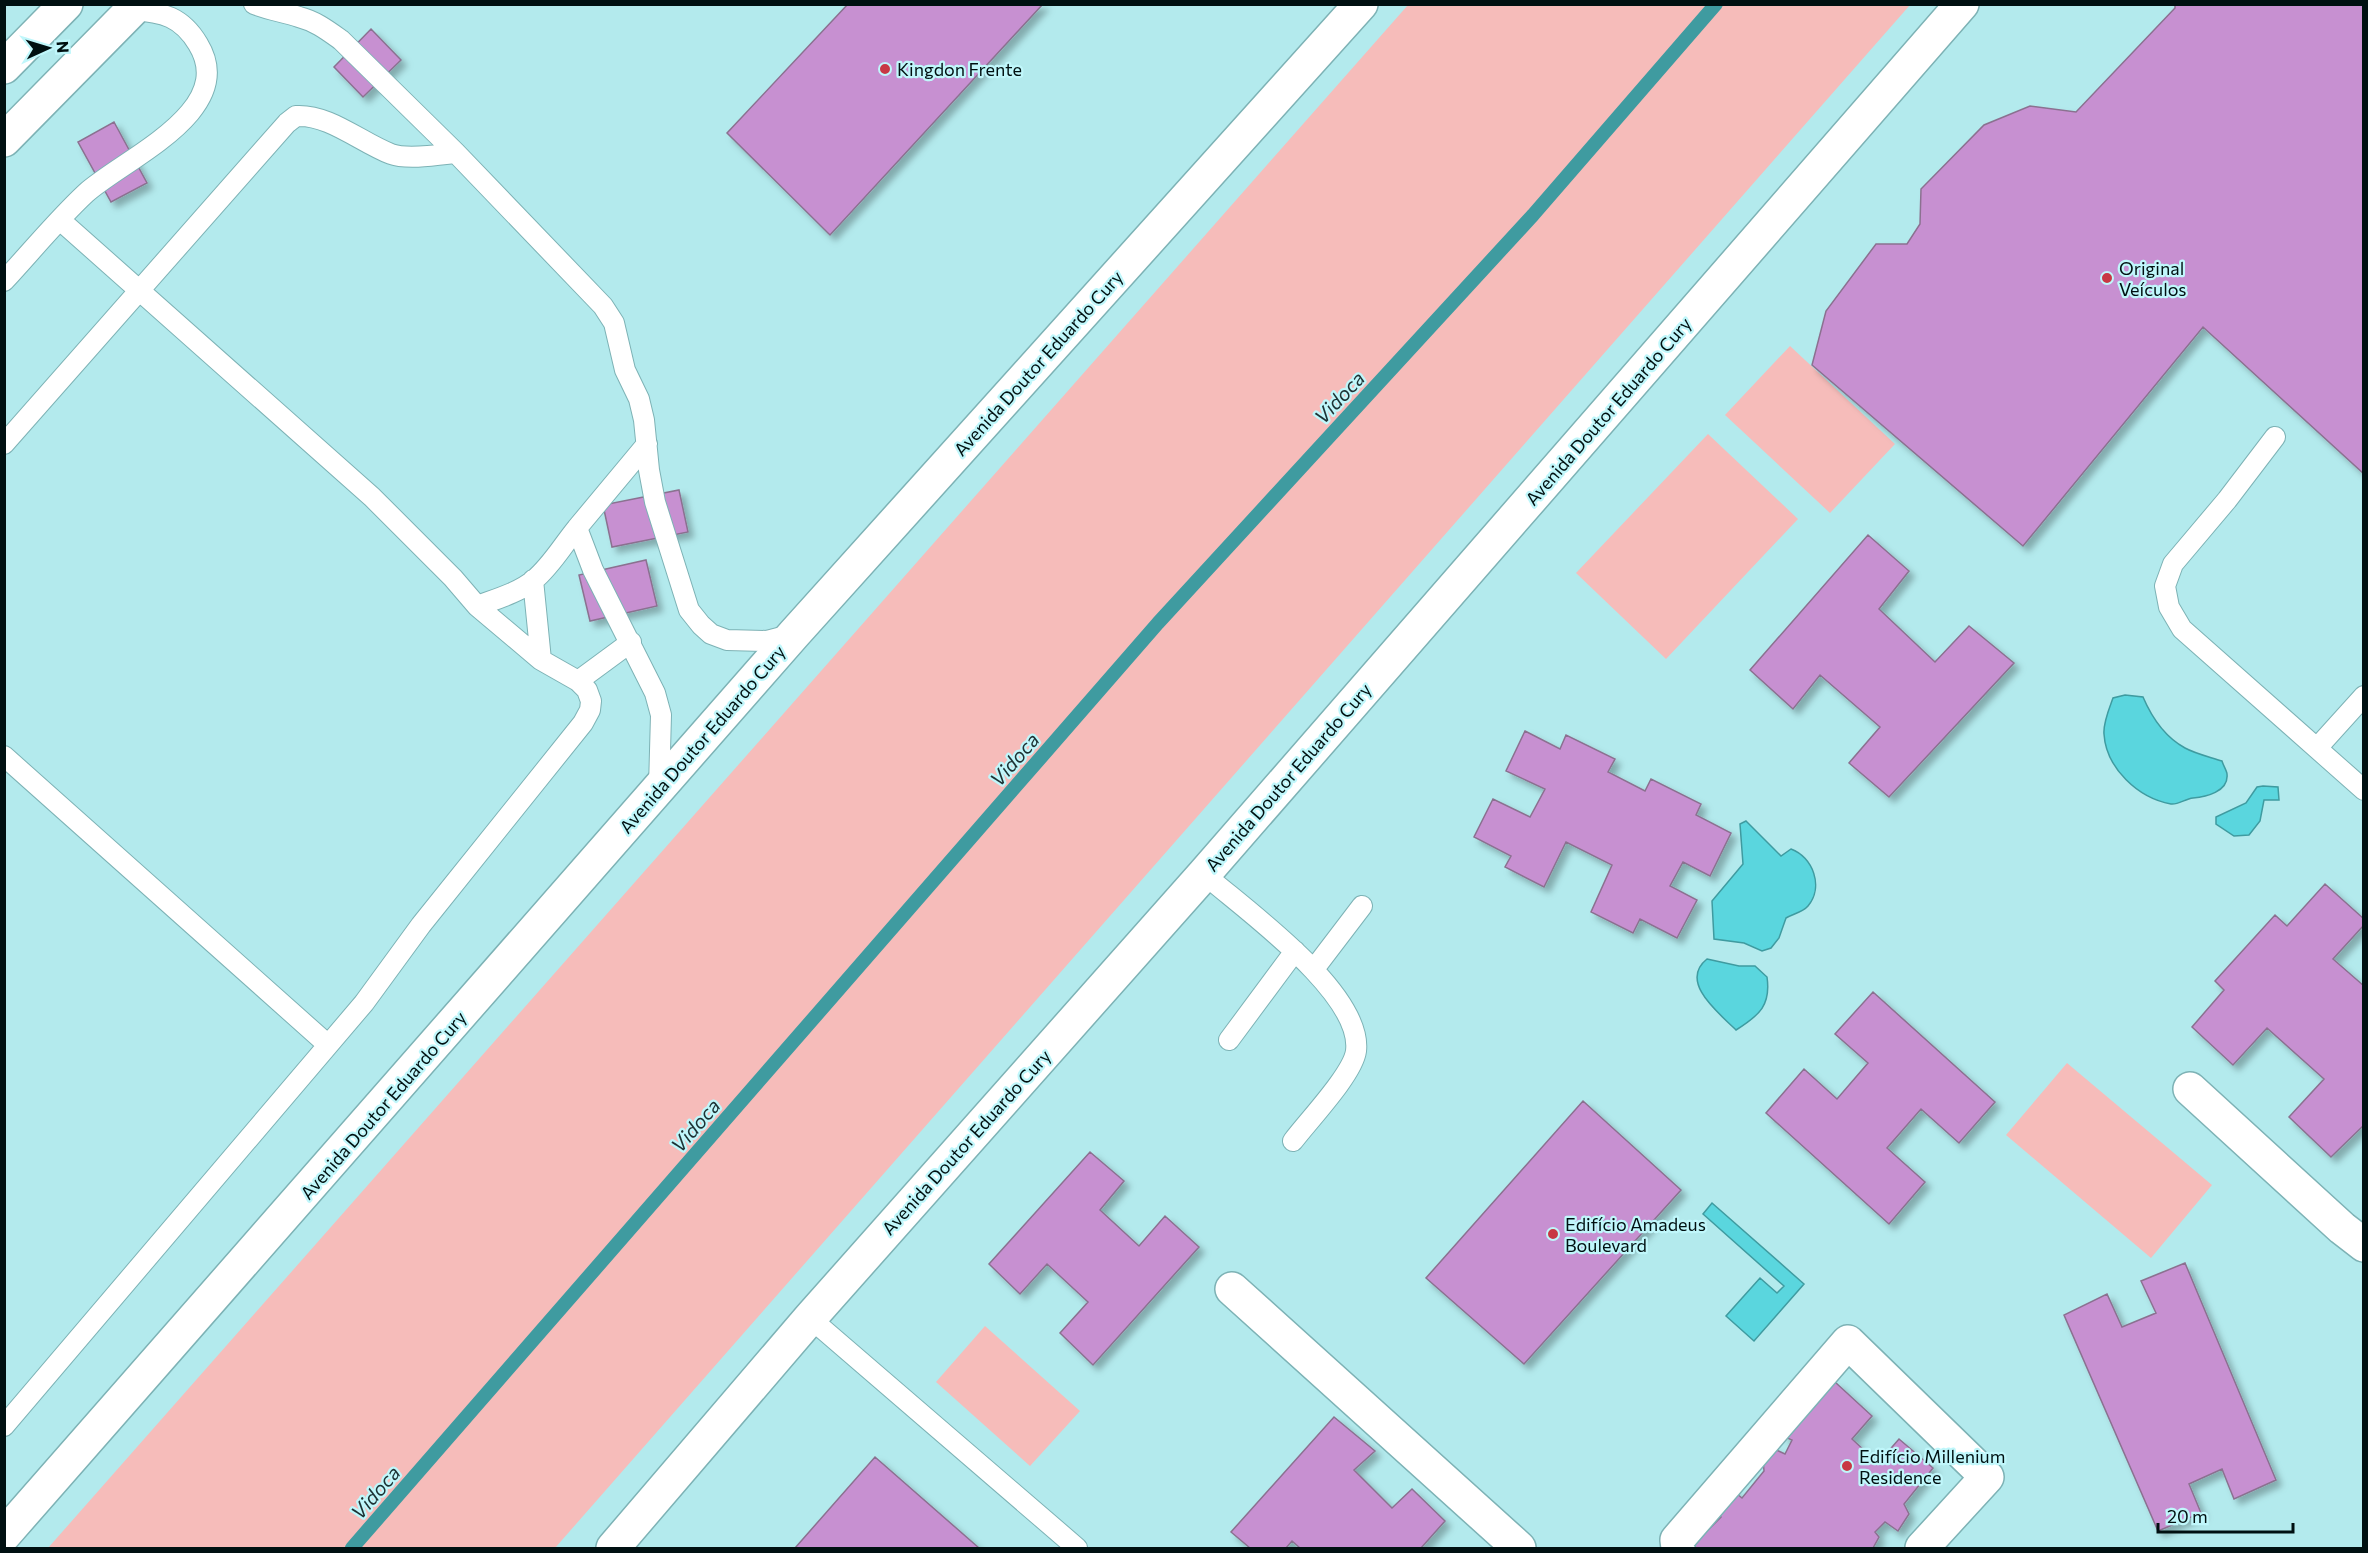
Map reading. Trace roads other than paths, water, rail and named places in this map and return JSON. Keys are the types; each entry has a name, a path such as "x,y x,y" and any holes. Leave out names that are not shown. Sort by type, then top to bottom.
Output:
{"main road":[{"path":"4,67 66,4"},
{"name":"Avenida Doutor Eduardo Cury","path":"4,1535 794,634 1361,4"},
{"name":"Avenida Doutor Eduardo Cury","path":"613,1548 810,1318 1203,874 1962,4"},
{"path":"4,140 136,7"},
{"path":"2190,1089 2342,1228 2364,1245"},
{"path":"1232,1289 1519,1548"},
{"path":"1678,1548 1677,1540 1848,1342 1987,1477 1923,1548"}],"lane":[{"path":"254,4 319,24 341,40 456,153 603,306 614,323 621,357 639,399 649,470 661,523 689,610 701,626 711,634 727,640 767,641 794,634"},
{"path":"4,280 88,191 178,126 197,107 206,84 205,55 191,33 175,19 136,7"},
{"path":"4,444 287,123 296,116 318,118 393,155 424,156 456,153"},
{"path":"4,1426 380,983 421,925 583,723 590,710 591,700 587,690 579,681 541,660 477,606 453,578 372,497 60,220"},
{"path":"2275,437 2227,500 2173,564 2165,586 2169,607 2182,629 2364,790"},
{"path":"477,606 511,594 533,580 550,563 647,444"},
{"path":"577,528 593,570 655,693 661,715 659,789"},
{"path":"533,580 541,660"},
{"path":"579,681 631,642"},
{"path":"2317,748 2364,696"},
{"path":"4,756 327,1044"},
{"path":"1203,874 1314,969 1344,1007 1353,1030 1356,1051 1347,1073 1293,1141"},
{"path":"1314,969 1362,906"},
{"path":"1229,1040 1295,951"},
{"path":"810,1318 1077,1548"}],"water":[{"path":"2125,695 2143,697 2160,726 2178,744 2222,761 2227,774 2224,785 2210,795 2171,804 2147,795 2126,780 2117,770 2111,758 2104,734 2113,698"},
{"path":"2257,787 2278,787 2279,800 2264,800 2260,821 2249,835 2234,836 2216,824 2216,817 2246,803"},
{"path":"1746,821 1781,856 1791,849 1799,853 1814,873 1815,890 1808,906 1786,918 1779,938 1771,948 1762,951 1744,943 1714,939 1712,901 1743,864 1740,824"},
{"path":"1707,959 1739,966 1755,966 1767,977 1767,995 1762,1008 1752,1019 1736,1030 1712,1007 1699,987 1697,978 1699,968"},
{"path":"1712,1203 1804,1284 1754,1341 1726,1316 1760,1278 1777,1293 1784,1286 1703,1214"}],"waterway":[{"name":"Vidoca","path":"352,1548 1158,623 1533,215 1716,4"}],"place":[{"name":"Kingdon Frente","path":"885,69"},
{"name":"Original Veículos","path":"2107,278"},
{"name":"Edifício Amadeus Boulevard","path":"1553,1234"},
{"name":"Edifício Millenium Residence","path":"1847,1466"}]}
